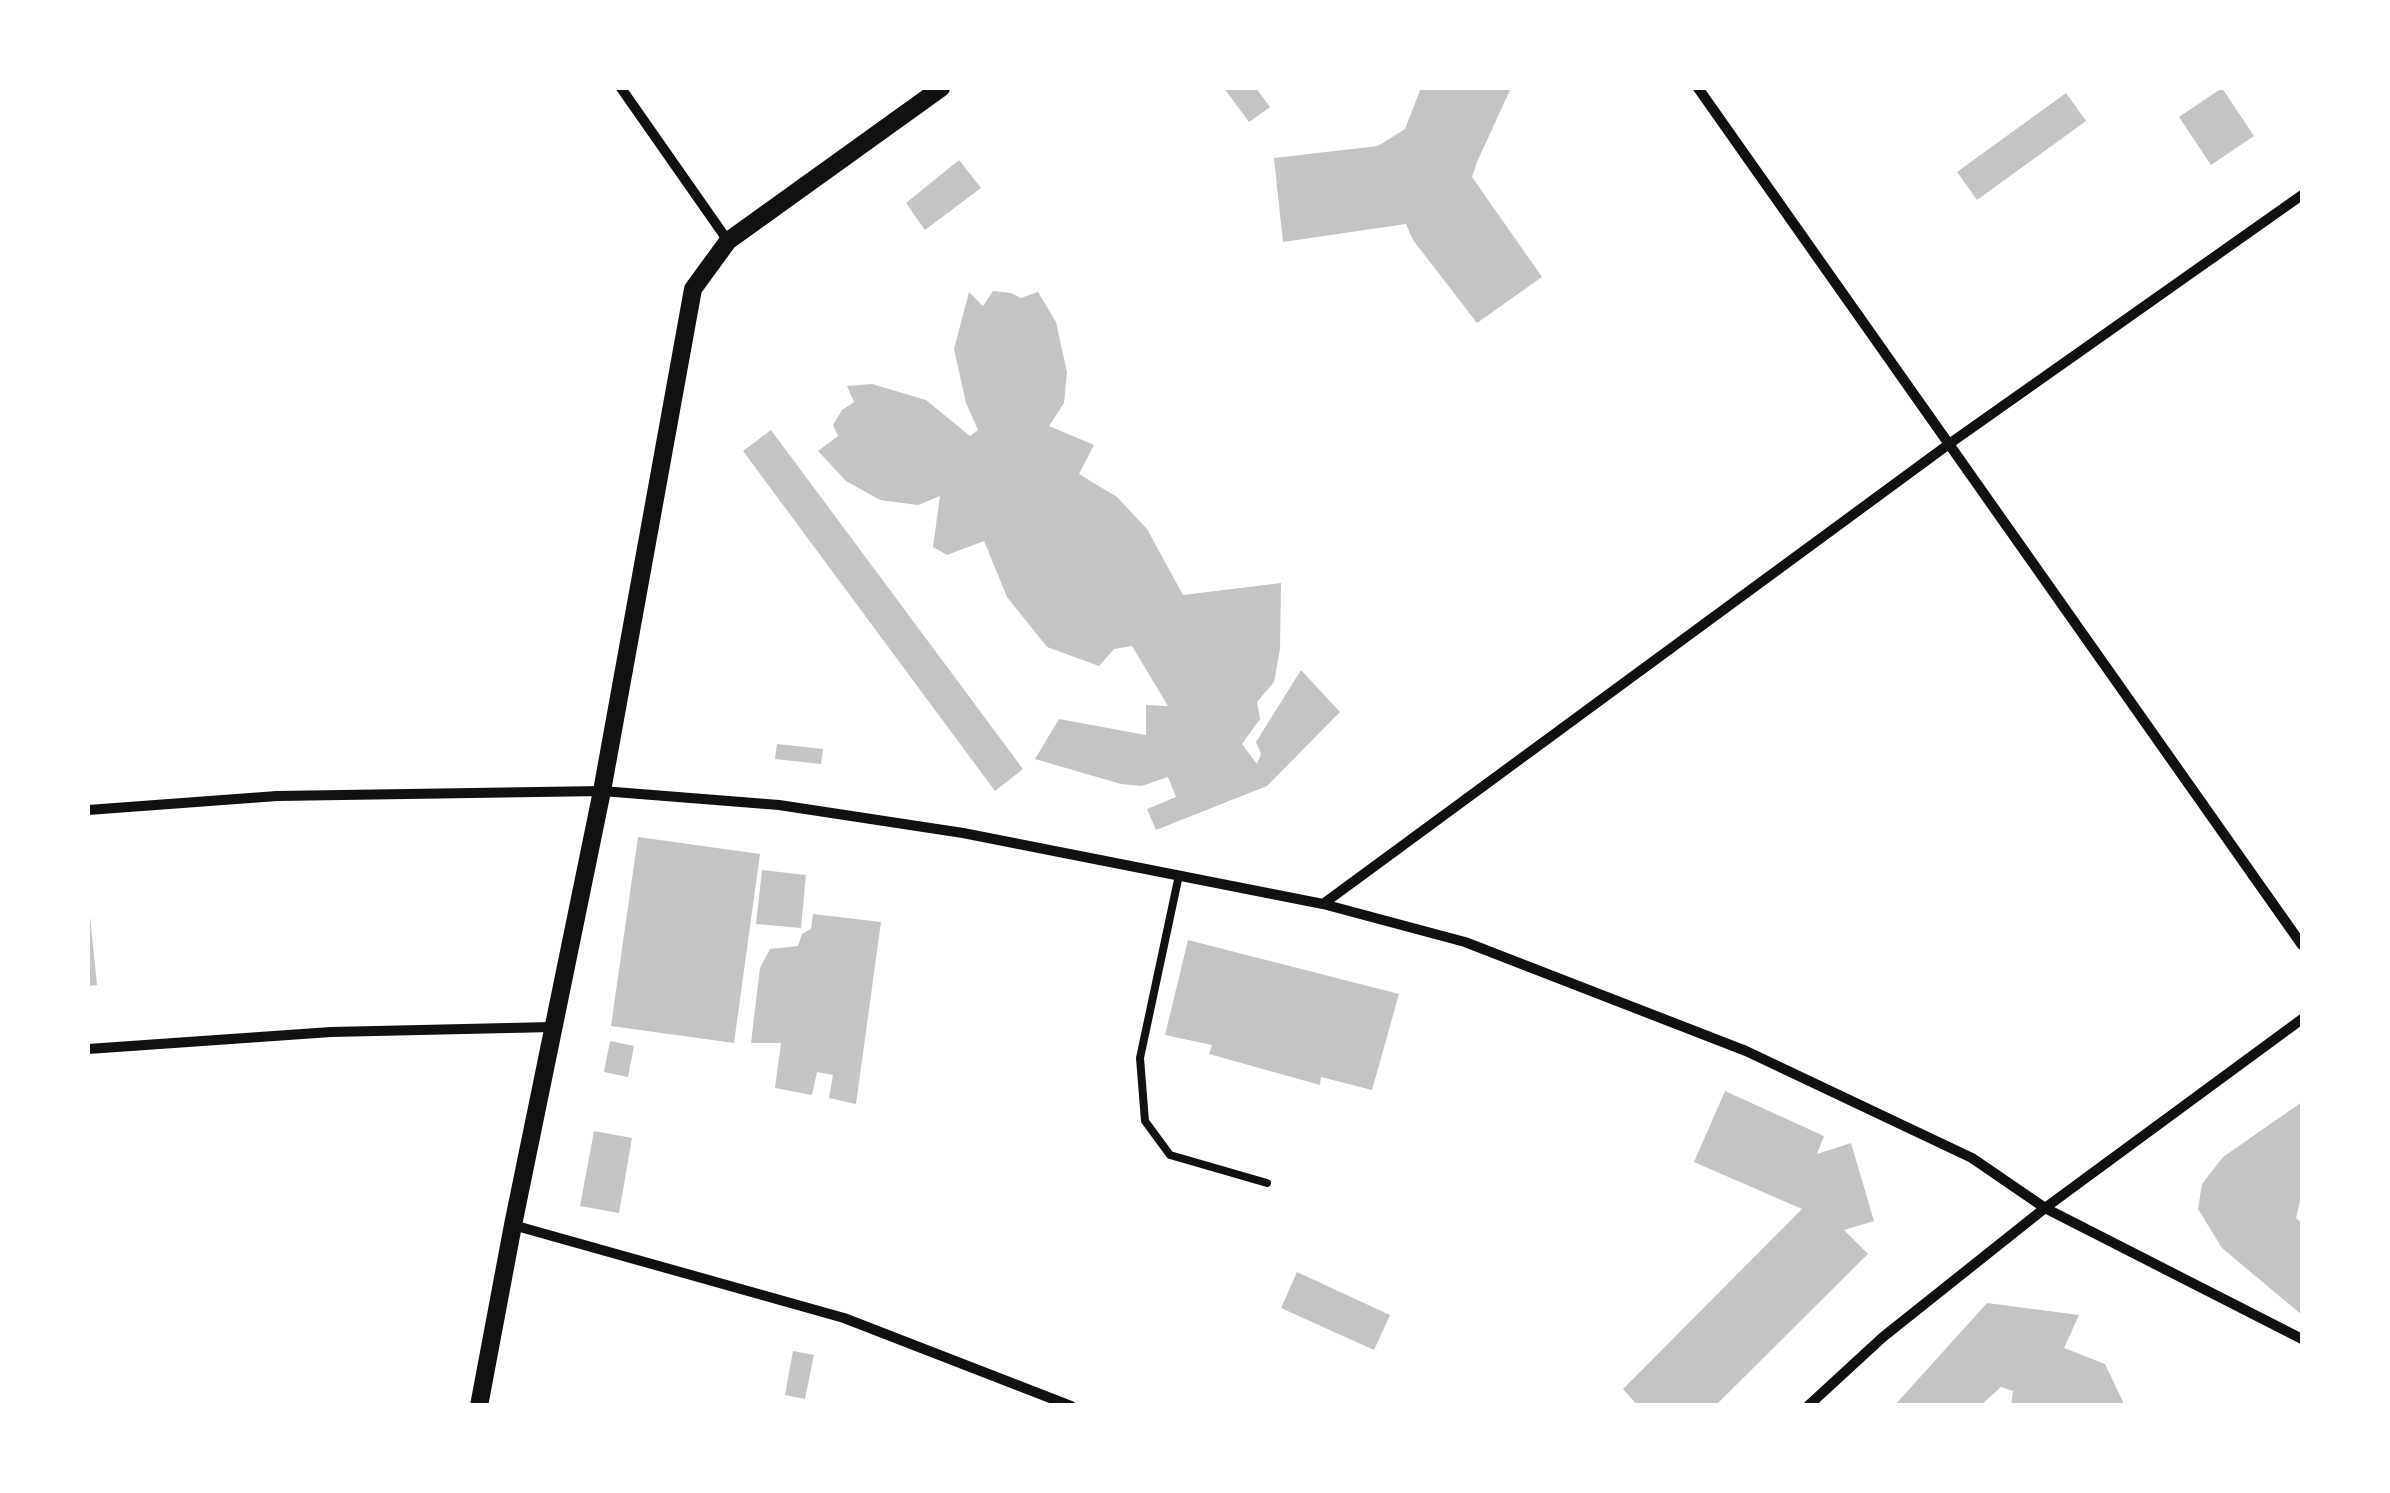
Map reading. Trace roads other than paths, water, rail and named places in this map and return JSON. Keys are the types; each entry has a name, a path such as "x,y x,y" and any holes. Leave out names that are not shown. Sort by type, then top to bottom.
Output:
{"street":[{"path":"621,88 728,241"},
{"path":"480,1406 602,791 693,289 728,241 942,88"},
{"path":"1698,88 2302,945"},
{"path":"1324,904 1949,444 2302,195"},
{"path":"88,810 277,796 602,791 779,805 963,833 1324,904 1465,942 1746,1050 1972,1158 2045,1208 2302,1339"},
{"path":"1808,1406 1884,1336 2045,1208 2302,1019"},
{"path":"88,1049 331,1032 553,1027"},
{"path":"513,1225 844,1318 1072,1406"}],"lane":[{"path":"1179,875 1140,1058 1145,1122 1170,1155 1267,1183"}]}
